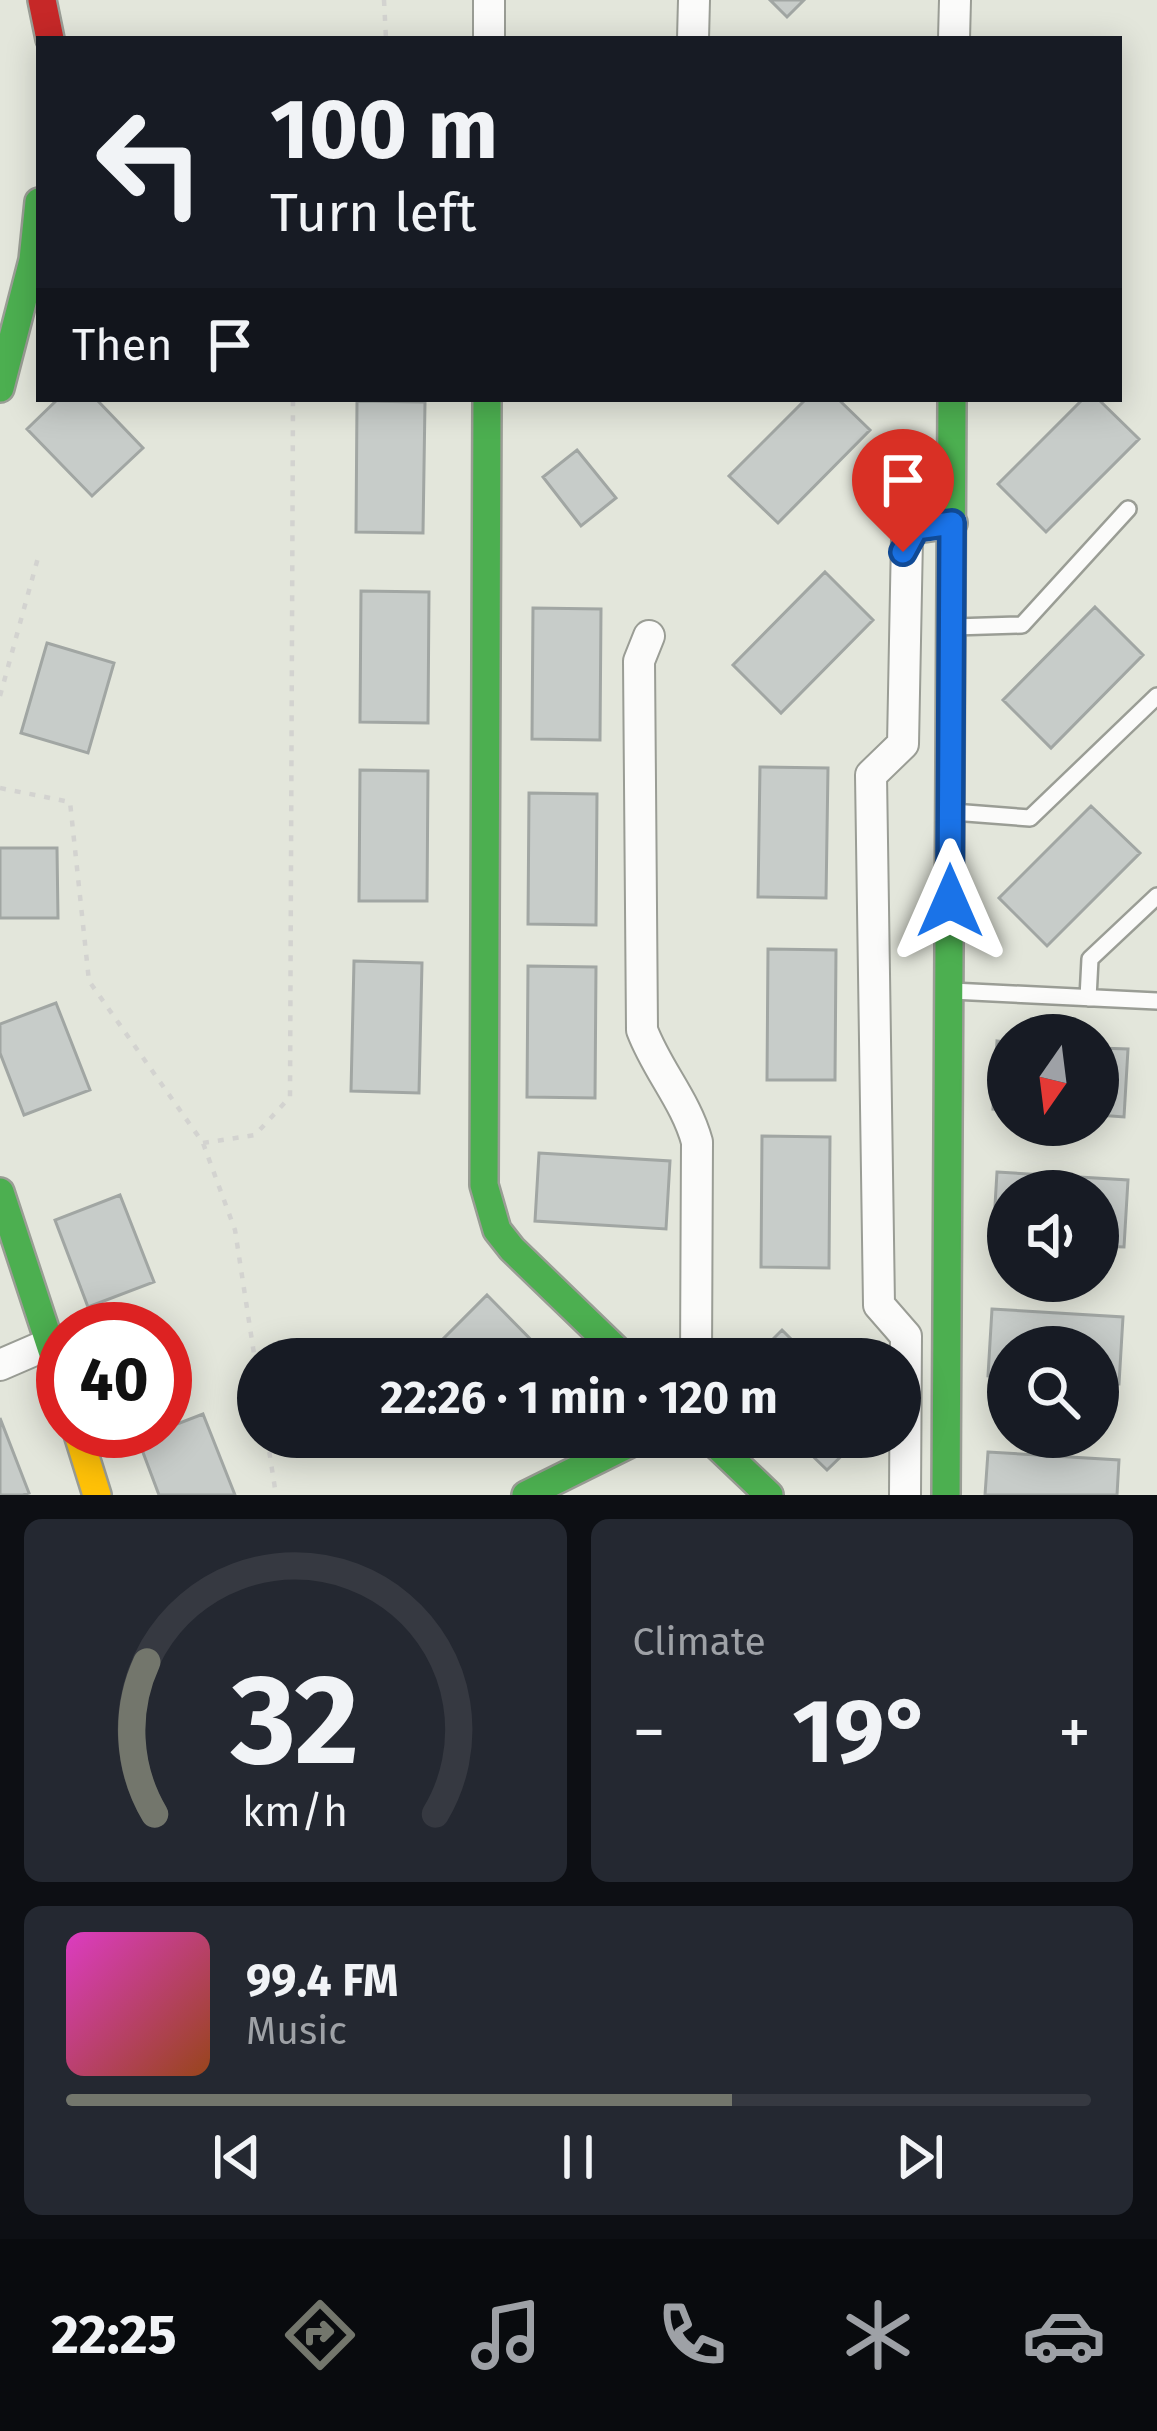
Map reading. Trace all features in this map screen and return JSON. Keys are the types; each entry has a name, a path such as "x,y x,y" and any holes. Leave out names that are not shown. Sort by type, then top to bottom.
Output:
{"street":[{"path":"42,0 49,36"},
{"path":"489,0 489,36"},
{"path":"693,36 694,0"},
{"path":"954,36 955,0"},
{"path":"0,388 36,229"},
{"path":"488,402 484,1185 496,1230 604,1338"},
{"path":"946,1495 952,402"},
{"path":"905,1495 906,1336 879,1305 871,775 903,744 907,538 926,525 952,523"},
{"path":"649,636 639,662 642,1030 655,1064 690,1116 697,1142 696,1338"},
{"path":"0,1192 37,1302"},
{"path":"0,1365 36,1349"},
{"path":"85,1458 97,1495"},
{"path":"526,1495 601,1458"},
{"path":"730,1458 769,1495"}],"lane":[{"path":"951,627 1022,625 1127,509"},
{"path":"950,812 1030,818 1157,696"},
{"path":"1088,998 1090,959 1157,896"},
{"path":"949,991 1157,1000"}],"path":[{"path":"384,0 386,36"},
{"path":"202,1143 255,1136 290,1097 293,402"},
{"path":"0,697 39,554"},
{"path":"0,788 70,802 89,981 202,1143 235,1230 252,1338"},
{"path":"270,1458 276,1495"}],"building":[{"path":"770,0 804,0 787,17"},
{"path":"55,402 99,402 143,448 92,496 27,429"},
{"path":"357,402 425,402 423,533 356,532"},
{"path":"803,402 841,402 870,430 778,523 729,476"},
{"path":"1080,402 1101,402 1139,439 1046,532 998,484"},
{"path":"577,450 616,498 581,526 543,477"},
{"path":"825,572 873,620 781,713 733,665"},
{"path":"361,591 429,592 428,723 360,722"},
{"path":"1095,607 1143,655 1051,748 1003,700"},
{"path":"533,608 601,609 600,740 532,739"},
{"path":"47,643 114,663 88,753 21,733"},
{"path":"760,767 828,768 826,898 758,897"},
{"path":"360,770 428,771 427,901 359,901"},
{"path":"529,793 597,794 596,925 528,924"},
{"path":"1091,806 1140,853 1047,946 999,898"},
{"path":"0,848 57,848 58,918 0,918"},
{"path":"768,949 836,950 835,1080 767,1080"},
{"path":"354,961 422,963 419,1093 351,1091"},
{"path":"528,966 596,967 595,1098 527,1097"},
{"path":"56,1003 90,1090 24,1115 0,1053 0,1024"},
{"path":"1119,1049 1128,1049 1124,1117 1119,1117"},
{"path":"762,1136 830,1137 829,1268 761,1267"},
{"path":"539,1153 670,1161 666,1229 535,1221"},
{"path":"1119,1179 1128,1180 1124,1247 1119,1247"},
{"path":"120,1195 154,1282 101,1302 86,1302 55,1220"},
{"path":"487,1295 529,1338 444,1338"},
{"path":"992,1309 1123,1317 1119,1384 1119,1326 991,1326"},
{"path":"203,1414 235,1495 159,1495 145,1458 192,1458 192,1418"},
{"path":"0,1418 29,1493 0,1495"},
{"path":"815,1458 839,1458 827,1470"},
{"path":"988,1458 1119,1460 1117,1495 985,1495"}],"traffic: fast":[{"path":"0,388 36,231"},
{"path":"487,402 484,1185 497,1230 604,1338"},
{"path":"946,1495 952,402"},
{"path":"0,1192 36,1302"},
{"path":"526,1495 601,1458"},
{"path":"730,1458 769,1495"}],"traffic: slow":[{"path":"85,1458 97,1495"}],"traffic: jam":[{"path":"42,0 49,36"}],"route":[{"path":"903,552 916,528 952,523 950,901"}]}
